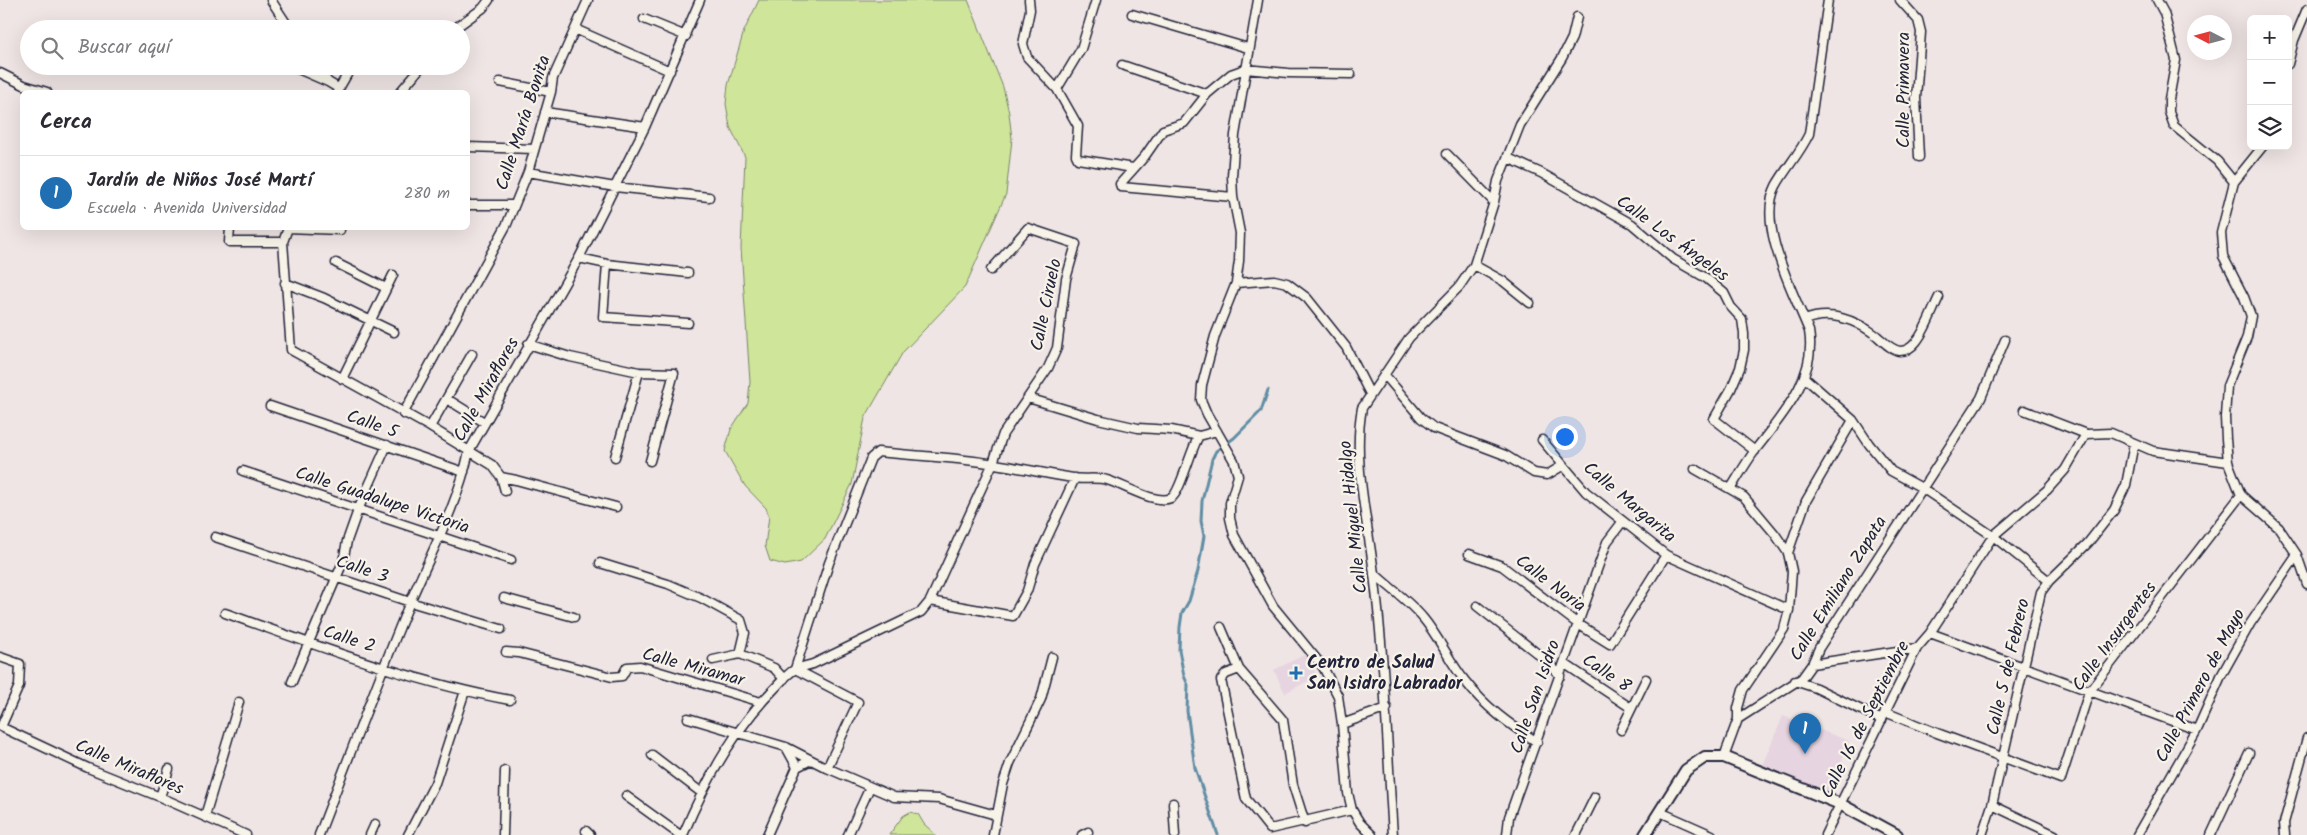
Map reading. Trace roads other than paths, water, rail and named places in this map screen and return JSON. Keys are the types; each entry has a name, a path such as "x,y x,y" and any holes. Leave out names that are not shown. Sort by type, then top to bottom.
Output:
{"street":[{"path":"271,0 284,20"},
{"path":"466,20 483,8 490,0"},
{"name":"Calle María Bonita","path":"404,414 508,224 528,172 551,92 553,78 587,0"},
{"name":"Calle Miraflores","path":"319,835 410,602 440,536 464,472 469,451 528,344 579,258 645,127 700,0"},
{"path":"1029,0 1030,10 1023,44 1025,51 1028,57 1057,89 1078,126 1076,155 1078,159 1133,168"},
{"path":"1057,89 1081,49 1096,0"},
{"path":"1258,0 1248,48 1235,135 1234,197 1240,233 1236,283 1215,336 1202,385 1201,400 1234,461 1238,476 1230,503 1230,518 1234,535 1274,606 1323,667 1338,696 1348,793 1352,810 1360,823 1372,835"},
{"path":"1731,488 1755,451 1778,423 1805,378 1811,359 1812,345 1805,320 1775,245 1769,214 1776,186 1802,148 1809,134 1828,0"},
{"name":"Calle Primavera","path":"1900,0 1918,20 1922,32 1916,98 1920,157"},
{"path":"2156,0 2164,13 2176,60 2169,112 2174,126 2217,161 2234,182"},
{"path":"2289,60 2294,40 2307,9"},
{"path":"1132,14 1248,48"},
{"name":"Calle Miguel Hidalgo","path":"1393,835 1387,708 1374,574 1360,472 1360,418 1362,408 1409,338 1459,287 1474,265 1494,202 1498,181 1520,125 1562,58 1572,38 1577,17"},
{"path":"644,19 686,36"},
{"path":"575,29 670,72"},
{"path":"1122,66 1207,94"},
{"path":"1234,197 1121,187 1120,184 1145,156 1163,130 1184,123 1207,94 1231,74 1245,69 1288,73 1351,74"},
{"path":"0,73 24,85 40,90"},
{"path":"311,75 328,82"},
{"path":"323,75 337,90 346,75"},
{"path":"402,90 414,75"},
{"path":"500,82 551,92"},
{"path":"545,112 645,127"},
{"path":"470,147 534,149"},
{"path":"2261,150 2234,182 2221,233 2223,256 2244,297 2251,316 2247,337 2227,386 2224,417 2228,462 2241,495 2279,528 2297,555 2307,584"},
{"path":"1447,154 1494,202"},
{"name":"Calle Los Ángeles","path":"1508,158 1541,173 1632,224 1673,259 1706,278 1724,293 1731,307 1742,319 1744,350 1740,368 1731,389 1714,419 1755,451"},
{"path":"528,172 615,187 709,197"},
{"path":"470,205 514,205"},
{"name":"Calle Ciruelo","path":"930,601 993,463 1003,434 1048,368 1057,348 1066,279 1076,244 1028,228 991,270"},
{"path":"230,230 230,242 283,242"},
{"path":"286,230 283,242 291,350 430,427 492,465 501,477 505,491"},
{"path":"579,258 607,264 688,274"},
{"path":"336,263 386,288"},
{"path":"607,264 603,317 688,323"},
{"path":"1474,265 1503,281 1530,303"},
{"path":"342,379 393,275"},
{"path":"1236,283 1274,280 1287,283 1307,298 1346,347 1370,394"},
{"path":"285,284 324,298 394,332"},
{"path":"1805,320 1826,315 1840,317 1870,331 1894,349 1901,351 1909,349 1917,342 1939,297"},
{"name":"Calle Emiliano Zapata","path":"1738,719 1802,678 1812,664 1819,648 1981,398 2005,340"},
{"path":"528,344 570,357 639,372 674,373 650,461"},
{"path":"430,427 472,354"},
{"path":"614,457 639,372"},
{"path":"1384,374 1421,418 1434,428 1505,455 1534,473 1546,475 1562,466"},
{"path":"1805,378 1853,420 1869,444 1891,471 1922,488 1993,536 2049,580"},
{"path":"1028,398 1098,420 1138,428 1172,430 1198,436 1217,430"},
{"path":"447,399 484,422"},
{"name":"Calle 5","path":"270,406 464,472"},
{"path":"2024,410 2086,434 2110,433 2153,451 2228,462"},
{"path":"1788,553 1806,501 1853,420"},
{"name":"Calle 16 de Septiembre","path":"1826,835 1917,648 1930,633 1993,536 2047,490 2065,470 2086,434"},
{"path":"795,669 829,563 872,458 878,452 993,463 1075,478 1105,480 1137,490 1156,500 1170,499 1175,496 1198,436"},
{"name":"Calle Margarita","path":"1542,440 1562,466 1586,492 1666,555 1789,610"},
{"name":"Calle 5 de Febrero","path":"1982,835 1992,805 2041,592 2049,580 2088,543 2114,510 2126,485 2134,443"},
{"path":"292,682 307,642 336,578 358,510 387,445"},
{"path":"1695,469 1744,497 1775,534 1788,553 1792,571 1789,610 1780,638 1743,690 1738,708 1738,719 1724,757"},
{"name":"Calle Guadalupe Victoria","path":"243,471 511,560"},
{"path":"501,477 616,507"},
{"path":"626,796 681,835 720,760 761,702 795,669 813,664 874,636 921,612 930,601 1013,616 1027,591 1036,564 1075,478"},
{"name":"Calle Insurgentes","path":"1886,712 2061,779 2089,692 2241,495"},
{"name":"Calle San Isidro","path":"1507,835 1509,817 1607,542 1623,521"},
{"name":"Calle 3","path":"215,537 410,602 501,629"},
{"name":"Calle Noria","path":"1469,554 1502,566 1578,624 1610,644 1666,555"},
{"name":"Calle Primero de Mayo","path":"2137,835 2197,730 2221,676 2250,624 2297,555"},
{"path":"600,563 668,584 701,598 741,620 745,633 740,654"},
{"path":"1374,574 1404,598 1423,618 1465,681 1486,705 1505,721 1537,742"},
{"path":"504,598 574,617"},
{"name":"Calle 8","path":"1477,606 1548,662 1560,676"},
{"name":"Calle 2","path":"225,613 385,667 465,691 510,700"},
{"path":"1221,628 1240,669 1283,720 1294,785 1305,823"},
{"path":"1930,633 2024,669 2197,730"},
{"path":"1812,664 1917,648"},
{"name":"Calle Miramar","path":"506,652 519,653 612,678 622,676 627,667 640,666 761,702"},
{"path":"713,660 740,654 774,668 784,679"},
{"path":"0,657 20,664 19,686 1,727"},
{"path":"993,835 996,815 1010,763 1041,700 1052,657"},
{"name":"Calle 8","path":"1565,664 1631,708"},
{"path":"795,669 858,702 827,768"},
{"path":"1240,669 1226,674 1221,680 1246,799 1270,829 1305,823 1352,810"},
{"path":"1621,730 1646,679"},
{"path":"1795,681 1816,688 1882,720"},
{"path":"408,835 435,783 465,691"},
{"path":"205,816 239,702"},
{"path":"1342,724 1387,708"},
{"path":"688,718 786,747 827,768 894,797 940,799 996,815"},
{"name":"Calle Miraflores","path":"1,727 88,768 246,835"},
{"path":"2285,835 2284,823 2307,738"},
{"path":"786,747 797,767"},
{"path":"2211,835 2249,753"},
{"path":"652,754 702,793"},
{"path":"1645,835 1686,770 1705,757 1724,757 1840,804 1897,835"},
{"path":"767,835 797,767 811,760"},
{"path":"160,797 169,769"},
{"path":"502,835 505,771"},
{"path":"848,835 870,787"},
{"path":"1576,835 1595,797"},
{"path":"1173,803 1175,835"},
{"path":"1992,805 2054,835"},
{"path":"1660,812 1712,835"},
{"path":"370,835 376,824"}],"waterway":[{"path":"1218,835 1195,768 1187,711 1188,685 1184,676 1179,650 1180,627 1182,613 1189,601 1198,571 1204,536 1201,521 1202,501 1212,459 1216,451 1234,438 1261,411 1268,390"}],"place":[{"name":"Centro de Salud San Isidro Labrador","path":"1296,673"},
{"name":"Jardín de Niños José Martí","path":"1805,754"}]}
